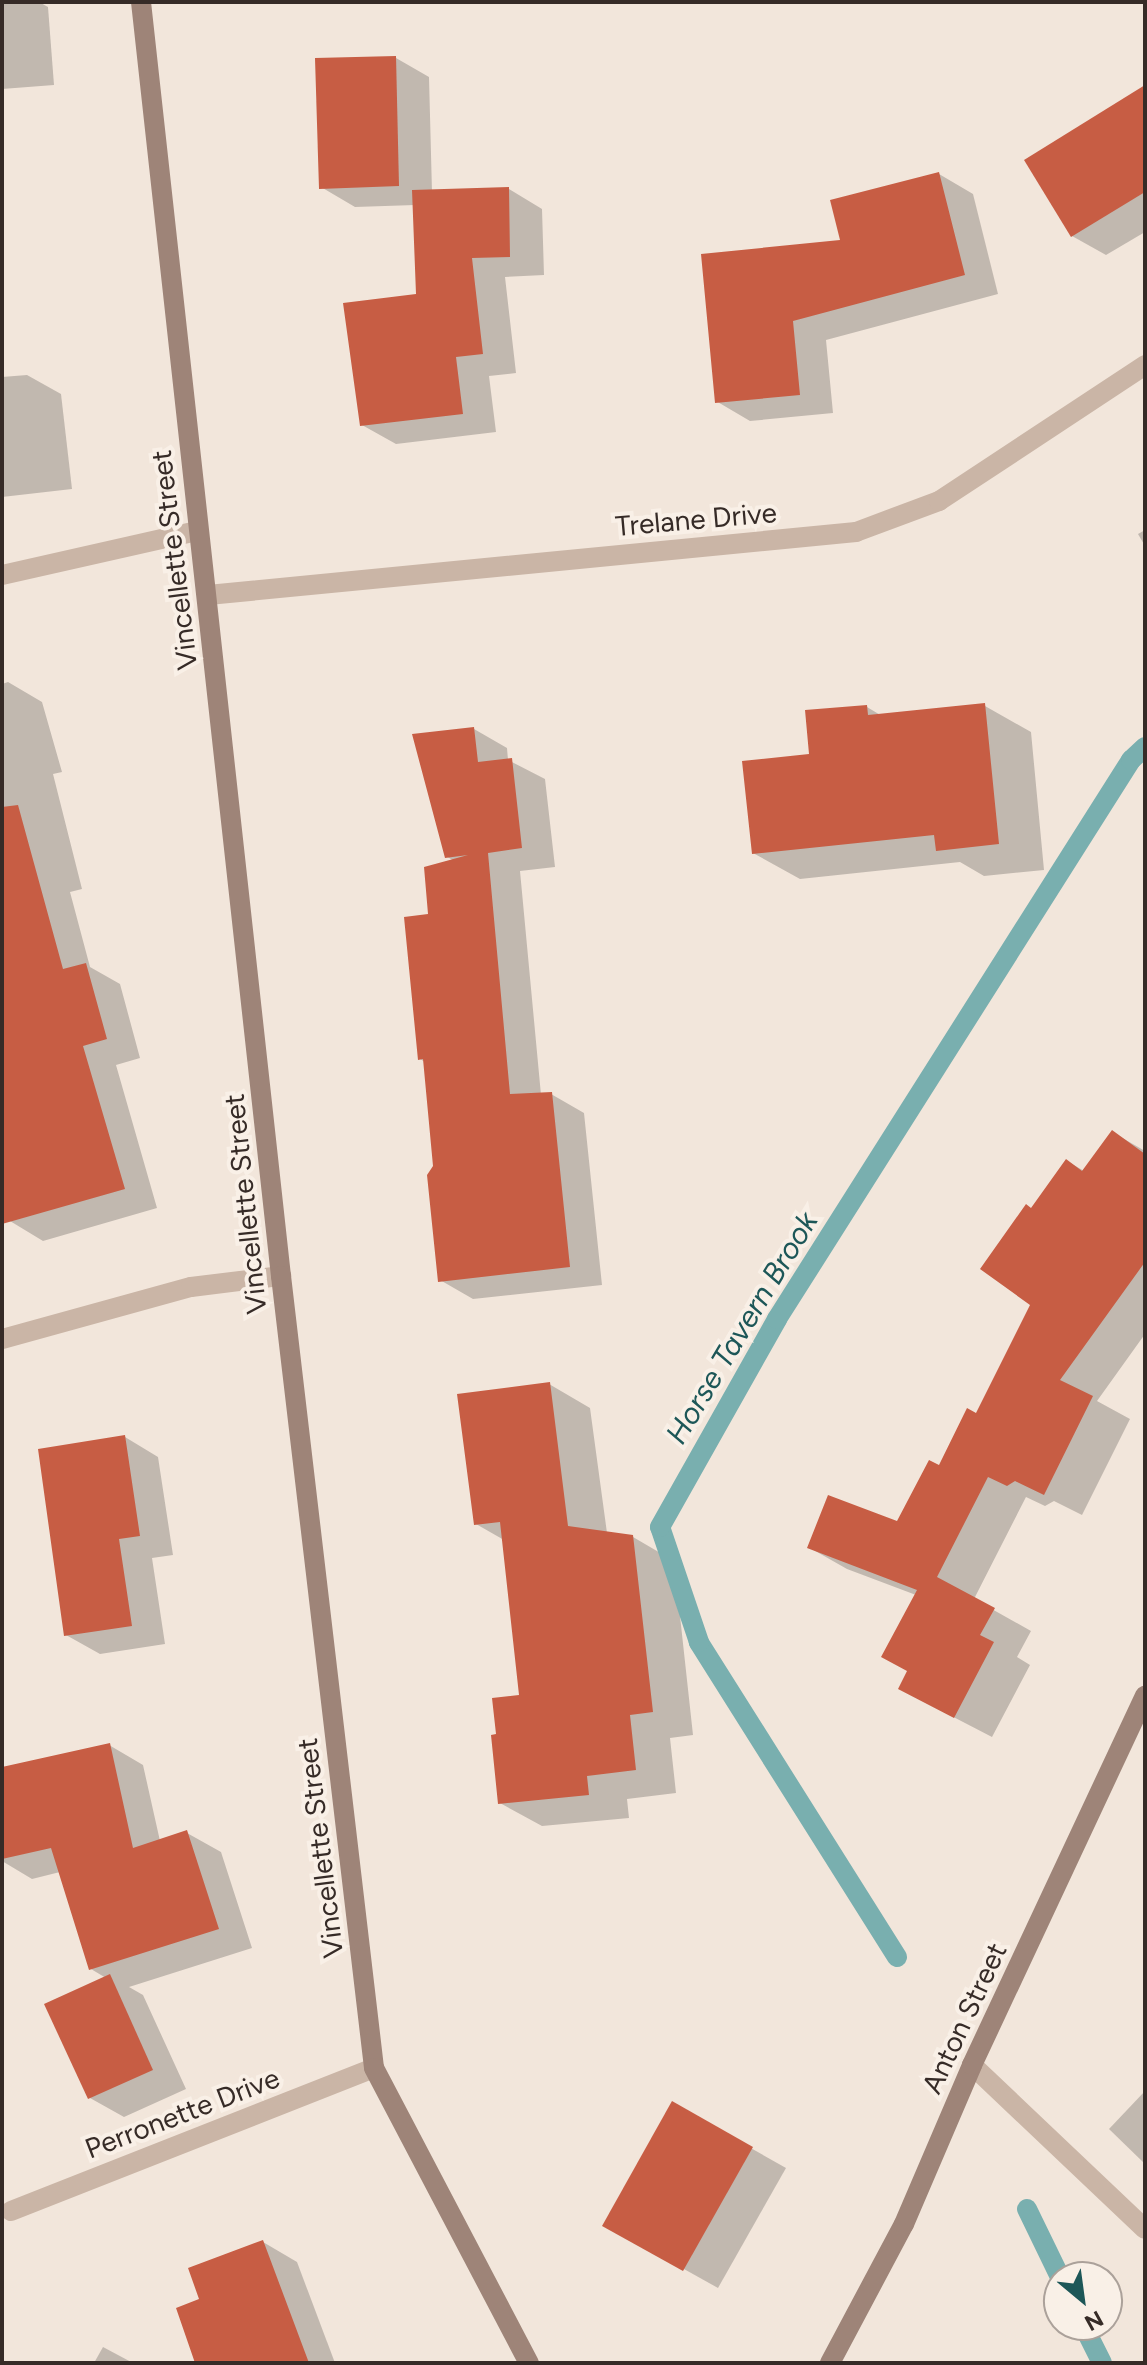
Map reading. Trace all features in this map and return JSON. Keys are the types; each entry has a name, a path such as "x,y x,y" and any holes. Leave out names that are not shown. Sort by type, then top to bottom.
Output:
{"street":[{"name":"Vincellette Street","path":"141,2 281,1276 374,2068 529,2363"},
{"name":"Trelane Drive","path":"208,595 856,532 939,501 1145,365"},
{"path":"2,575 198,531"},
{"path":"2,1339 191,1287 281,1276"},
{"name":"Anton Street","path":"830,2363 904,2224 972,2065 1145,1695"},
{"path":"972,2065 1145,2229"},
{"name":"Perronette Drive","path":"11,2211 374,2068"}],"building":[{"path":"396,56 399,186 319,189 315,58"},
{"path":"1145,85 1145,192 1071,237 1024,160"},
{"path":"939,172 965,275 793,321 800,395 715,403 701,254 840,240 830,200"},
{"path":"509,187 510,257 472,258 483,354 456,357 463,414 360,426 343,303 416,294 412,190"},
{"path":"985,703 999,844 936,851 934,835 752,854 742,761 809,754 805,710 867,705 868,715"},
{"path":"474,727 478,762 512,758 522,848 488,853 510,1094 552,1092 570,1267 438,1282 427,1175 433,1166 423,1059 418,1060 404,917 428,914 424,867 468,855 445,858 412,734"},
{"path":"18,805 63,969 86,963 107,1039 83,1046 125,1189 2,1224 2,807"},
{"path":"1112,1130 1145,1154 1145,1262 1060,1380 1093,1396 1044,1495 1015,1481 1007,1486 988,1477 937,1577 995,1608 980,1635 994,1642 954,1718 898,1689 907,1671 881,1657 917,1590 807,1548 828,1495 897,1521 929,1460 939,1465 967,1408 976,1413 1030,1305 980,1269 1026,1204 1031,1208 1066,1159 1082,1171"},
{"path":"550,1382 568,1526 633,1535 653,1712 630,1715 636,1770 587,1776 589,1795 498,1804 491,1735 496,1734 492,1698 519,1695 500,1522 474,1525 457,1394"},
{"path":"125,1435 140,1536 119,1539 132,1626 64,1636 38,1449"},
{"path":"110,1743 133,1848 187,1830 219,1929 89,1970 51,1848 2,1859 2,1767"},
{"path":"110,1974 153,2070 88,2099 44,2004"},
{"path":"672,2101 753,2147 683,2271 602,2226"},
{"path":"263,2240 309,2363 195,2363 176,2308 199,2299 188,2268"}],"waterway":[{"name":"Horse Tavern Brook","path":"897,1957 699,1642 660,1527 777,1319 1131,760 1145,747"},
{"name":"Horse Tavern Brook","path":"1027,2209 1052,2261"},
{"name":"Horse Tavern Brook","path":"1091,2341 1102,2363"}]}
